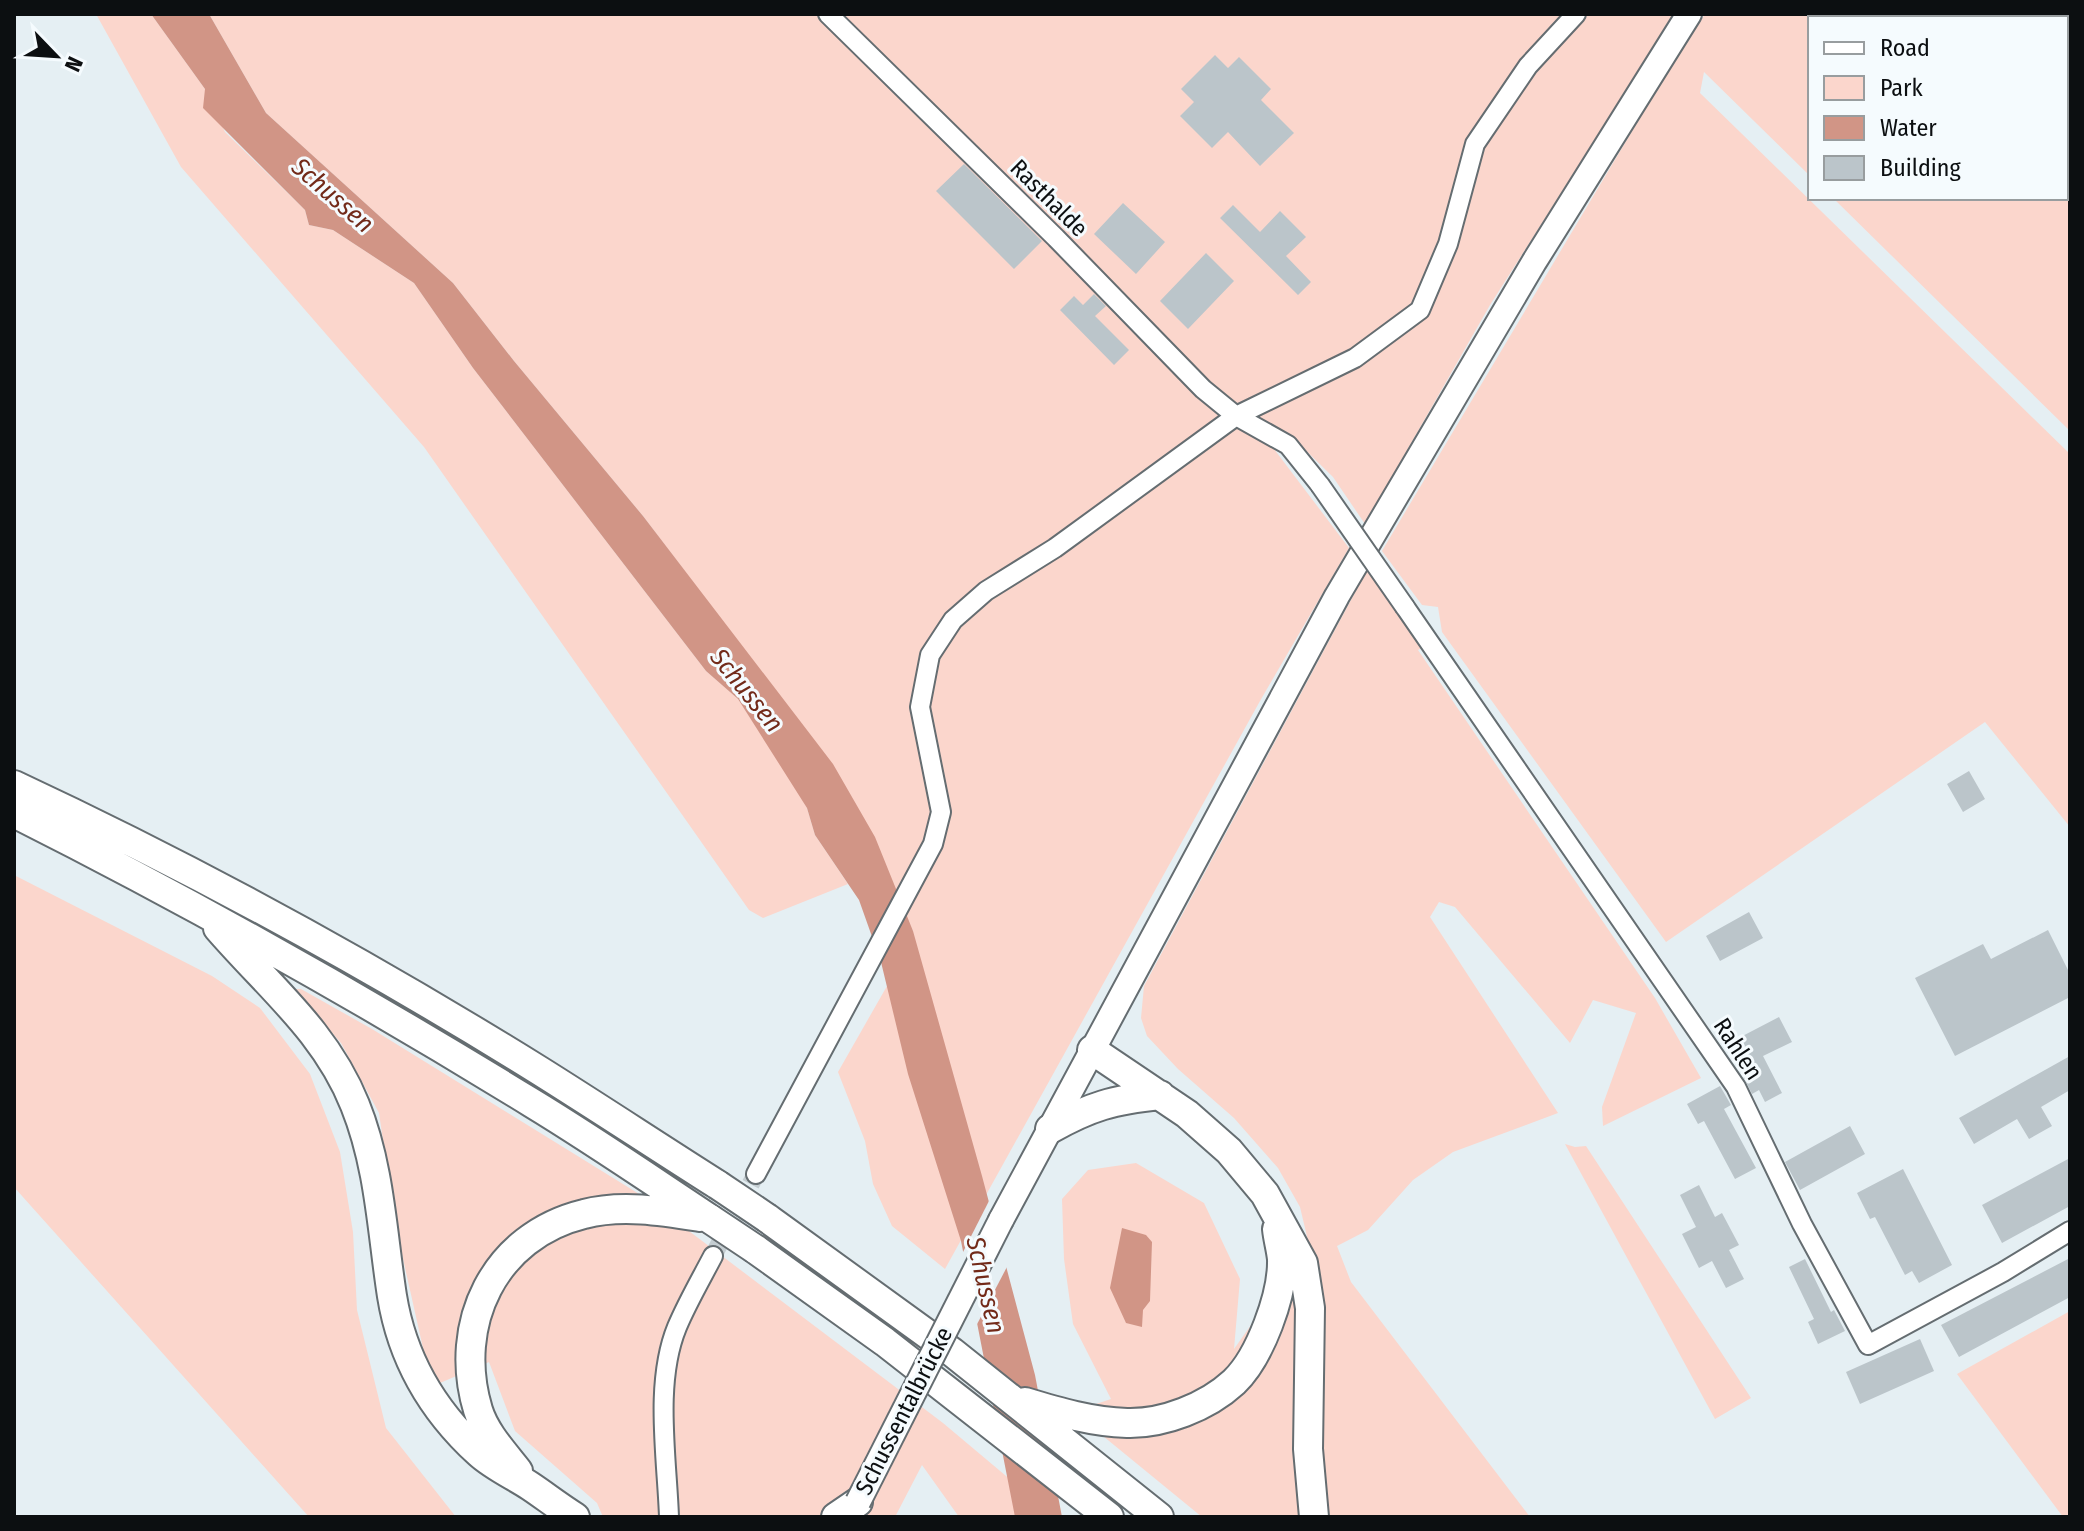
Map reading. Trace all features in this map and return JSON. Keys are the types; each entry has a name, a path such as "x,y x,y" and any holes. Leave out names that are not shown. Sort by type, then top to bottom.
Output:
{"highway":[{"path":"14,785 139,845 364,967 538,1070 718,1185 952,1352 1159,1517"},
{"path":"14,813 207,915 238,940 535,1105 755,1249 885,1342 1108,1516"},
{"path":"238,940 311,1027 354,1102 368,1140 379,1195 392,1299 402,1341 414,1369 433,1401 481,1455 575,1517"},
{"path":"1092,1050 1160,1095 1229,1151 1250,1174 1303,1263 1310,1308 1308,1449 1314,1517"},
{"path":"1050,1129 1087,1108 1119,1099 1160,1095"},
{"path":"532,1487 497,1446 479,1413 471,1376 471,1331 487,1286 509,1255 548,1227 585,1213 629,1210 670,1212 710,1219"},
{"path":"1009,1398 1081,1418 1129,1423 1169,1417 1202,1404 1234,1382 1260,1343 1277,1300 1282,1260 1274,1212"}],"main road":[{"name":"Schussentalbrücke","path":"848,1512 1337,596 1534,262 1689,14"}],"street":[{"name":"Rasthalde","path":"828,14 1056,238 1203,389 1236,416 1288,445 1320,485 1405,607"},
{"path":"756,1174 933,844 941,812 920,707 930,655 953,620 986,591 1055,548 1236,416 1355,358 1420,310 1448,244 1475,144 1528,66 1576,14"},
{"name":"Rahlen","path":"1405,607 1736,1087 1802,1224 1868,1345 2003,1272 2070,1231"},
{"path":"669,1517 664,1391 667,1359 676,1328 713,1256"}],"green space":[{"path":"96,14 151,14 205,89 225,132 305,210 309,225 333,230 414,283 473,368 706,671 738,699 795,786 807,808 815,835 848,884 763,918 749,910 424,447 181,167"},
{"path":"209,14 1675,14 1490,305 1365,524 1333,477 1289,434 1274,449 1349,548 1260,701 945,1269 892,1226 873,1184 865,1141 838,1072 891,979 913,931 733,635 643,516 453,283 266,113"},
{"path":"1705,14 2070,14 2070,431 1835,200 2068,200 2068,16 1808,16 1808,174 1704,72 1700,93 2070,454 2070,827 1985,722 1666,942 1442,632 1438,607 1422,605 1382,551"},
{"path":"1367,570 1425,646 1418,650 1655,998 1701,1078 1603,1126 1602,1107 1636,1013 1593,1000 1570,1043 1455,907 1439,902 1430,917 1558,1113 1453,1152 1413,1180 1368,1230 1337,1246 1351,1282 1530,1517 1202,1517 1081,1418 1129,1423 1234,1382 1277,1300 1314,1266 1300,1207 1278,1168 1234,1118 1178,1069 1147,1036 1141,1018 1144,986"},
{"path":"14,875 212,976 260,1008 310,1074 340,1152 353,1232 357,1310 386,1428 456,1517 309,1517 14,1187"},
{"path":"293,989 301,989 372,1029 644,1197 943,1423 1055,1517 959,1517 922,1465 895,1517 603,1517 597,1503 515,1431 489,1362 440,1383 425,1357 395,1223 379,1113 341,1043"},
{"path":"1565,1144 1586,1146 1751,1398 1715,1419"},
{"path":"1136,1163 1204,1203 1240,1279 1234,1349 1261,1311 1245,1349 1211,1387 1170,1405 1133,1411 1096,1404 1111,1399 1073,1324 1064,1259 1062,1199 1088,1170"},
{"path":"2070,1311 2070,1517 2063,1517 1957,1374"}],"water":[{"name":"Schussen","path":"151,14 209,14 266,113 453,283 643,516 833,764 875,837 913,931 1035,1375 1062,1517 1015,1517 961,1241 908,1074 881,962 859,900 815,835 807,808 738,699 706,671 473,368 414,283 333,230 309,225 305,210 203,108 205,89"},
{"path":"1122,1228 1146,1235 1152,1242 1150,1301 1143,1310 1142,1327 1126,1323 1110,1288"}],"pier":[{"path":"991,1197 1009,1263 974,1330 960,1258"}],"building":[{"path":"1215,55 1228,68 1239,57 1271,89 1261,100 1294,133 1260,166 1228,132 1212,148 1180,116 1194,102 1181,89"},
{"path":"964,164 1042,241 1014,269 936,191"},
{"path":"1123,203 1165,242 1136,274 1094,234"},
{"path":"1233,205 1260,232 1280,211 1306,237 1286,256 1311,282 1298,295 1220,218"},
{"path":"1206,253 1234,281 1188,329 1160,301"},
{"path":"1094,294 1106,306 1095,316 1129,350 1114,365 1060,310 1074,296 1083,305"},
{"path":"1969,771 1985,799 1963,812 1947,784"},
{"path":"1749,912 1763,938 1720,961 1706,936"},
{"path":"2048,930 2070,974 2070,997 1955,1056 1915,978 1983,944 1991,959"},
{"path":"1779,1017 1792,1042 1763,1056 1782,1093 1765,1102 1759,1090 1752,1094 1742,1074 1747,1072 1731,1042"},
{"path":"2070,1056 2070,1090 2041,1107 2052,1126 2029,1139 2017,1119 1974,1144 1959,1118"},
{"path":"1720,1086 1731,1105 1724,1109 1756,1168 1735,1179 1704,1121 1698,1124 1687,1104"},
{"path":"1850,1126 1865,1154 1800,1190 1785,1162"},
{"path":"2070,1158 2070,1206 2002,1243 1982,1205"},
{"path":"1903,1169 1952,1265 1919,1283 1912,1271 1905,1275 1875,1217 1870,1219 1857,1193"},
{"path":"1699,1185 1715,1217 1722,1213 1739,1245 1729,1250 1744,1279 1726,1288 1712,1261 1699,1268 1682,1234 1696,1227 1680,1195"},
{"path":"2070,1258 2070,1297 1959,1357 1941,1325"},
{"path":"1805,1259 1831,1312 1834,1310 1845,1331 1818,1344 1808,1322 1814,1319 1789,1267"},
{"path":"1920,1339 1934,1371 1860,1404 1846,1372"}],"tunnel":[{"path":"713,1256 756,1174"}]}
